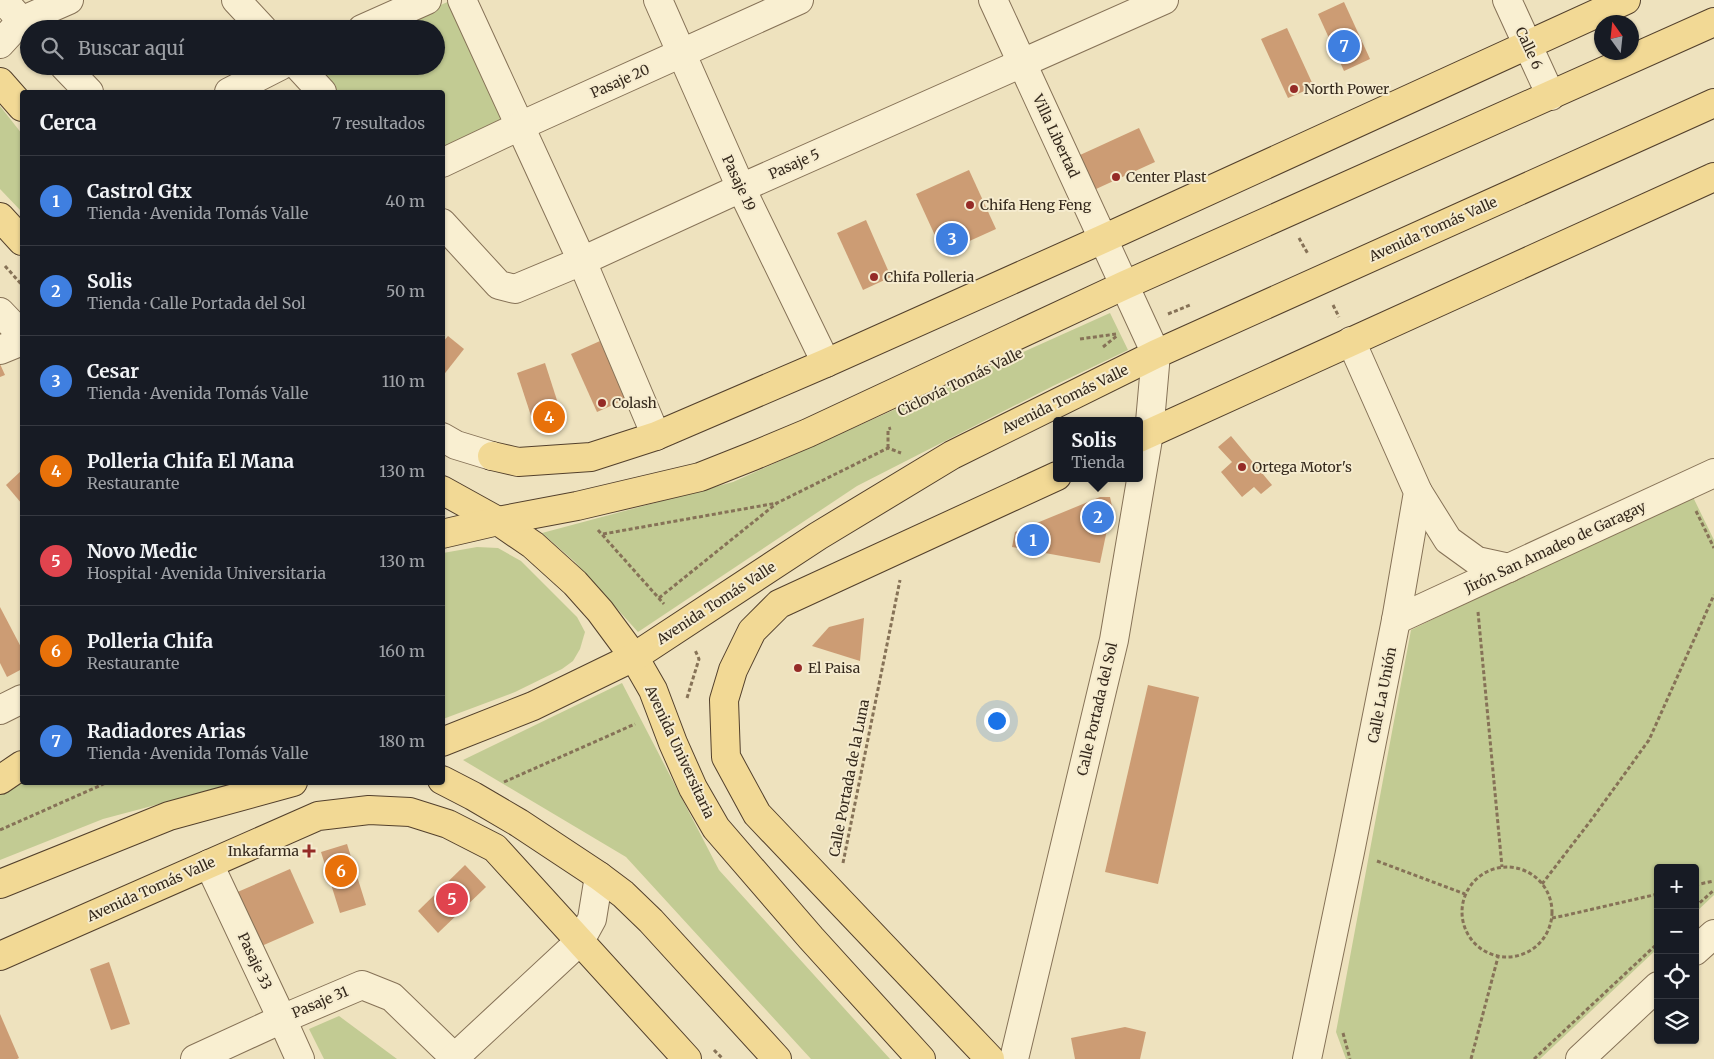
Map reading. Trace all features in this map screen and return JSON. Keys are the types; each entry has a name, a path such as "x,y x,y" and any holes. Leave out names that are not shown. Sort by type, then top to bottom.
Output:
{"main road":[{"path":"492,456 518,462 591,457 656,436 1103,240 1626,0"},
{"path":"445,533 577,506 700,477 817,429 1125,285 1552,96 1714,22"},
{"path":"0,82 20,105"},
{"name":"Avenida Tomás Valle","path":"445,741 532,706 634,657 818,536 952,455 1156,354 1714,103"},
{"path":"1144,436 1714,177"},
{"path":"0,217 20,239"},
{"path":"990,1059 757,814 726,756 724,700 733,670 752,631 779,604 1053,478"},
{"name":"Avenida Universitaria","path":"445,492 498,521 533,545 575,583 600,611 634,657 653,690 689,779 716,828 811,938 920,1059"},
{"path":"762,573 779,604"},
{"path":"0,780 20,767"},
{"path":"445,782 520,823 623,894 651,921 777,1059"},
{"path":"0,884 169,816 282,785"},
{"name":"Avenida Tomás Valle","path":"0,956 318,816 369,810 410,812 448,824 495,848 580,941"},
{"path":"580,941 687,1059"}],"street":[{"path":"2,0 20,20"},
{"path":"34,20 68,0"},
{"path":"236,0 255,20"},
{"path":"382,20 427,0"},
{"path":"462,0 582,261 656,436"},
{"name":"Pasaje 19","path":"658,0 741,188 826,363"},
{"name":"Pasaje 20","path":"445,162 799,0"},
{"name":"Villa Libertad","path":"993,0 1156,354"},
{"name":"Pasaje 5","path":"445,226 500,285 515,289 582,261 741,188 1164,0"},
{"name":"Calle 6","path":"1507,0 1552,96"},
{"path":"0,44 20,29"},
{"path":"73,75 87,90"},
{"path":"233,90 262,75"},
{"path":"306,75 320,90"},
{"path":"0,312 20,333"},
{"path":"1351,341 1418,492 1448,540 1477,562 1509,568"},
{"path":"0,350 20,342"},
{"name":"Calle Portada del Sol","path":"1144,436 1156,354"},
{"path":"445,439 456,445 492,456"},
{"name":"Jirón San Amadeo de Garagay","path":"1396,620 1714,473"},
{"name":"Calle Portada del Sol","path":"1014,1059 1114,640 1137,482"},
{"name":"Calle La Unión","path":"1308,1058 1396,620 1418,492"},
{"path":"0,710 20,700"},
{"name":"Pasaje 33","path":"208,864 300,1059"},
{"path":"454,1059 580,941 592,918 599,876"},
{"path":"1699,947 1714,934"},
{"name":"Pasaje 31","path":"195,1059 282,1018 362,984 392,997 454,1059"},
{"path":"1580,1059 1654,990"}],"path":[{"path":"0,260 20,283"},
{"path":"1073,340 1120,334"},
{"name":"Ciclovía Tomás Valle","path":"659,598 777,503 888,448 888,429 894,426"},
{"name":"Ciclovía Tomás Valle","path":"603,534 777,503"},
{"name":"Calle Portada de la Luna","path":"836,898 907,545"},
{"path":"1542,884 1649,740 1714,595"},
{"path":"1478,609 1502,867"},
{"path":"0,830 101,785"},
{"path":"1350,852 1465,894"},
{"path":"1509,866 1524,870 1537,877 1542,884 1546,888 1552,903 1552,918 1548,932 1539,944 1527,952 1512,957 1498,957 1484,951 1472,942 1464,928 1461,914 1465,894 1480,874 1494,868 1509,866"},
{"path":"1699,884 1714,881"},
{"path":"1699,903 1714,890"},
{"path":"1552,918 1568,916 1654,895"},
{"path":"1534,1059 1654,947"},
{"path":"1470,1059 1498,957"}],"green space":[{"path":"452,0 509,122 445,154 445,90 333,90 320,75 445,75 445,20 406,20"},
{"path":"0,106 20,131 20,210 0,189"},
{"path":"1110,313 1128,350 857,486 638,632 575,562 542,533 733,482"},
{"path":"1691,493 1714,540 1714,895 1699,909 1699,864 1654,864 1654,952 1540,1059 1346,1059 1336,1032 1411,630"},
{"path":"477,547 498,548 521,561 577,617 585,632 580,649 573,661 562,669 515,692 445,718 445,553"},
{"path":"622,683 719,870 890,1059 811,1059 626,857 463,760"},
{"path":"20,783 20,785 230,785 103,819 0,860 0,794"},
{"path":"339,1016 397,1059 324,1059 309,1029"}],"building":[{"path":"1344,2 1370,59 1344,71 1318,14"},
{"path":"1287,28 1314,87 1288,98 1261,39"},
{"path":"1139,128 1155,162 1096,189 1080,155"},
{"path":"969,170 996,229 943,253 916,194"},
{"path":"866,220 891,277 863,290 837,233"},
{"path":"448,336 464,349 445,373 445,340"},
{"path":"600,341 626,399 597,412 571,354"},
{"path":"545,363 563,419 535,428 517,373"},
{"path":"0,364 5,375 0,377"},
{"name":"Ortega Motor's","path":"1231,436 1272,485 1261,494 1254,487 1242,497 1221,472 1232,462 1218,447"},
{"path":"20,472 20,502 6,485"},
{"path":"1100,497 1110,497 1112,506 1100,563 1012,547 1015,532"},
{"path":"0,607 20,645 20,670 7,677 0,663"},
{"path":"864,618 860,661 812,646 829,627"},
{"path":"1148,685 1199,697 1158,884 1105,872"},
{"path":"347,844 366,905 340,913 321,852"},
{"path":"465,865 486,887 438,933 418,911"},
{"path":"290,869 314,923 257,948 233,894"},
{"path":"109,962 130,1024 111,1030 90,969"},
{"path":"0,1014 19,1058 17,1059 0,1059"},
{"path":"1125,1027 1146,1032 1140,1059 1075,1059 1071,1038"}],"place":[{"name":"Radiadores Arias","path":"1344,46"},
{"name":"North Power","path":"1294,89"},
{"name":"Center Plast","path":"1116,177"},
{"name":"Chifa Heng Feng","path":"970,205"},
{"name":"Cesar","path":"952,239"},
{"name":"Chifa Polleria","path":"874,277"},
{"name":"Colash","path":"602,403"},
{"name":"Polleria Chifa El Mana","path":"549,417"},
{"name":"Ortega Motor's","path":"1242,467"},
{"name":"Solis","path":"1098,517"},
{"name":"Castrol Gtx","path":"1033,540"},
{"name":"El Paisa","path":"798,668"},
{"name":"Inkafarma","path":"309,851"},
{"name":"Polleria Chifa","path":"341,871"},
{"name":"Novo Medic","path":"452,899"}]}
